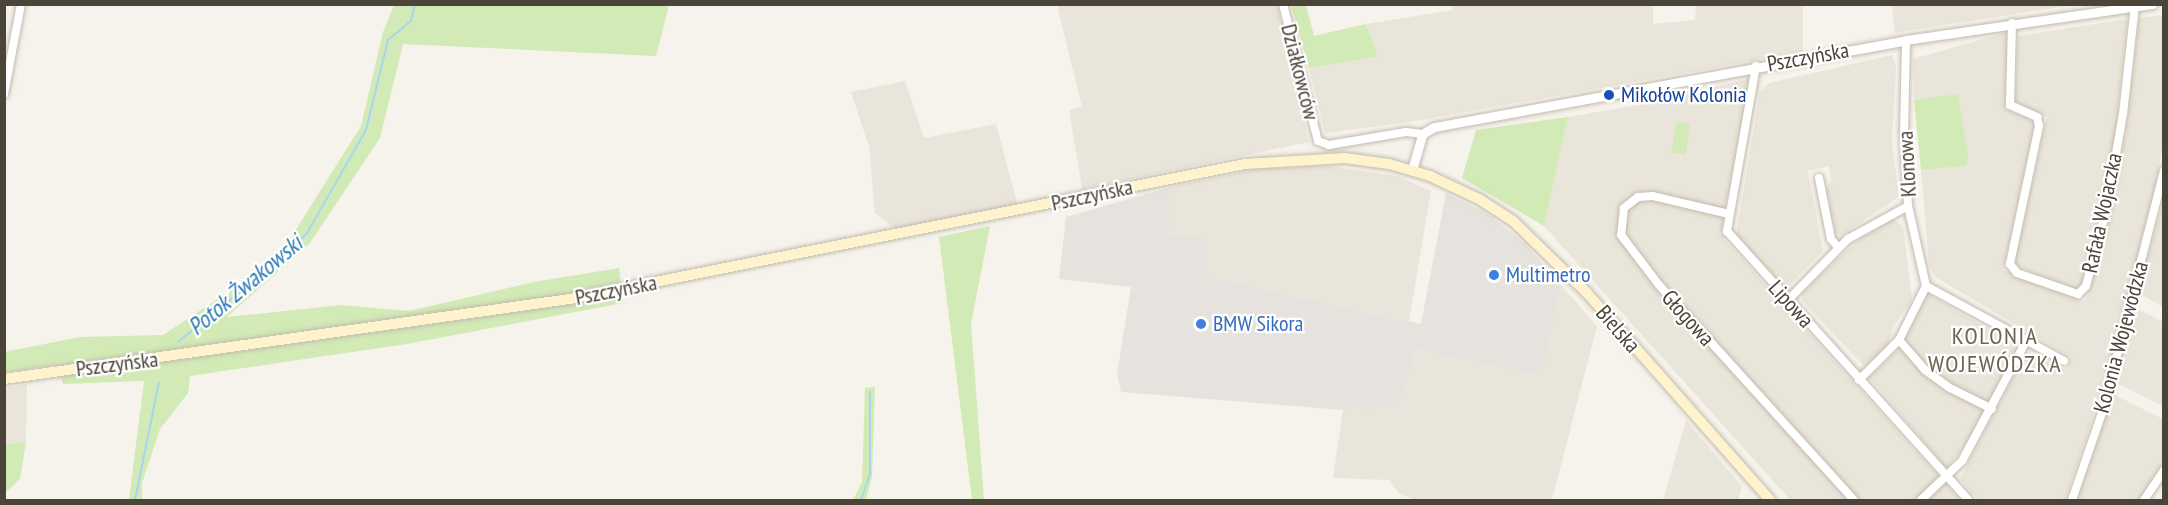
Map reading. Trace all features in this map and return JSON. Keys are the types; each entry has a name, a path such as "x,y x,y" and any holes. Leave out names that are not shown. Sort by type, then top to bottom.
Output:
{"main road":[{"name":"Pszczyńska","path":"4,379 570,299 1245,164 1329,157 1412,170"},
{"name":"Bielska","path":"1412,170 1479,199 1531,236 1581,287 1770,501"}],"street":[{"path":"4,94 21,4"},
{"name":"Działkowców","path":"1283,4 1318,141 1329,145 1406,132 1422,134"},
{"name":"Pszczyńska","path":"1422,134 1434,128 1756,66 2012,23 2152,4"},
{"name":"Rafała Wojaczka","path":"2012,23 2010,105 2037,117 2039,126 2010,264 2018,273 2076,294 2086,286 2106,211 2123,114 2135,6"},
{"name":"Klonowa","path":"1906,40 1904,136 1908,206 1926,286"},
{"name":"Lipowa","path":"1756,66 1729,214 1730,236 1968,501"},
{"path":"1412,170 1422,134"},
{"name":"Kolonia Wojewódzka","path":"2072,501 2103,410 2163,171"},
{"path":"1819,178 1831,239 1838,247"},
{"name":"Głogowa","path":"1729,214 1653,196 1638,197 1624,208 1620,235 1652,277 1854,501"},
{"path":"1788,300 1838,247 1908,206"},
{"path":"1860,380 1899,340 1926,286 2064,361"},
{"path":"1899,340 1925,370 1948,387 1992,409"},
{"path":"1921,501 1948,477 1992,409 2026,341"},
{"path":"2145,501 2163,470"}],"shaded area":[{"path":"1892,4 2072,4 2072,5 1895,33"},
{"path":"1057,5 1277,5 1309,142 1082,189 1069,110 1082,107"},
{"path":"1452,5 1653,5 1653,24 1695,20 1696,5 1803,5 1803,52 1410,122 1325,133 1309,68 1378,57 1366,24 1453,10"},
{"path":"2163,15 2163,144 2154,193 2104,385 2065,500 1978,500 1960,479 2026,352 2067,370 2071,357 1935,277 1929,265 1921,170 1966,166 1958,95 1914,100 1913,59 2008,32 2005,109 2036,121 2003,270 2085,302 2102,249 2126,132 2139,18"},
{"path":"2127,19 2115,140 2080,291 2014,265 2047,117 2015,104 2018,36"},
{"path":"1892,55 1896,67 1892,143 1899,197 1842,235 1835,233 1826,188 1831,180 1829,166 1808,171 1823,251 1786,289 1736,235 1760,92 1769,83"},
{"path":"1752,78 1725,208 1724,239 1960,500 1790,500 1544,226 1568,117 1650,103"},
{"path":"905,81 924,138 996,124 1018,206 896,230 875,213 869,147 851,92"},
{"path":"1327,166 1397,176 1431,191 1409,321 1206,276 1169,235 1171,187 1256,169"},
{"path":"1171,187 1169,235 1206,237 1206,276 1421,324 1446,193 1489,215 1526,245 1561,285 1541,376 1415,350 1398,408 1343,410 1121,392 1117,374 1131,287 1059,279 1066,217"},
{"path":"2163,203 2163,307 2137,292"},
{"path":"1894,219 1903,227 1912,300 1893,327 1889,344 1865,367 1802,301 1803,292 1862,236"},
{"path":"1561,285 1597,326 1552,500 1416,500 1399,494 1390,480 1333,478 1343,410 1398,408 1414,350 1540,376"},
{"path":"1927,294 2019,346 1977,431 1946,468 1869,377 1899,349"},
{"path":"2136,308 2163,322 2163,406 2114,382"},
{"path":"27,384 26,442 5,444 5,388"},
{"path":"2113,394 2163,419 2163,462 2140,500 2076,500"},
{"path":"1686,420 1742,487 1738,500 1663,500"}],"green space":[{"path":"394,5 669,5 656,56 403,44 380,138 310,243 227,317 341,305 409,311 534,282 619,268 623,303 407,344 190,376 188,393 160,429 142,483 142,500 129,500 144,381 63,384 56,365 5,372 4,352 80,337 163,335 234,288 290,239 361,126 383,32"},
{"path":"1291,5 1306,5 1314,36 1366,24 1378,57 1309,68"},
{"path":"1958,94 1968,154 1966,166 1921,170 1914,100"},
{"path":"1568,117 1544,226 1462,178 1476,130"},
{"path":"1676,122 1690,124 1686,155 1672,153"},
{"path":"990,226 971,324 984,500 972,500 939,237"},
{"path":"875,387 872,477 866,500 853,500 862,482 865,388"},
{"path":"26,442 20,479 5,493 5,444"}],"waterway":[{"name":"Potok Żwakowski","path":"178,342 282,258 307,233 366,130 388,40 411,21 415,4"},
{"name":"Potok Żwakowski","path":"135,500 159,382"},
{"path":"861,500 870,474 870,392"}],"place":[{"name":"Mikołów Kolonia","path":"1609,95"},
{"name":"Multimetro","path":"1494,275"},
{"name":"BMW Sikora","path":"1201,324"}],"district":[{"name":"KOLONIA WOJEWÓDZKA","path":"1995,350"}]}
